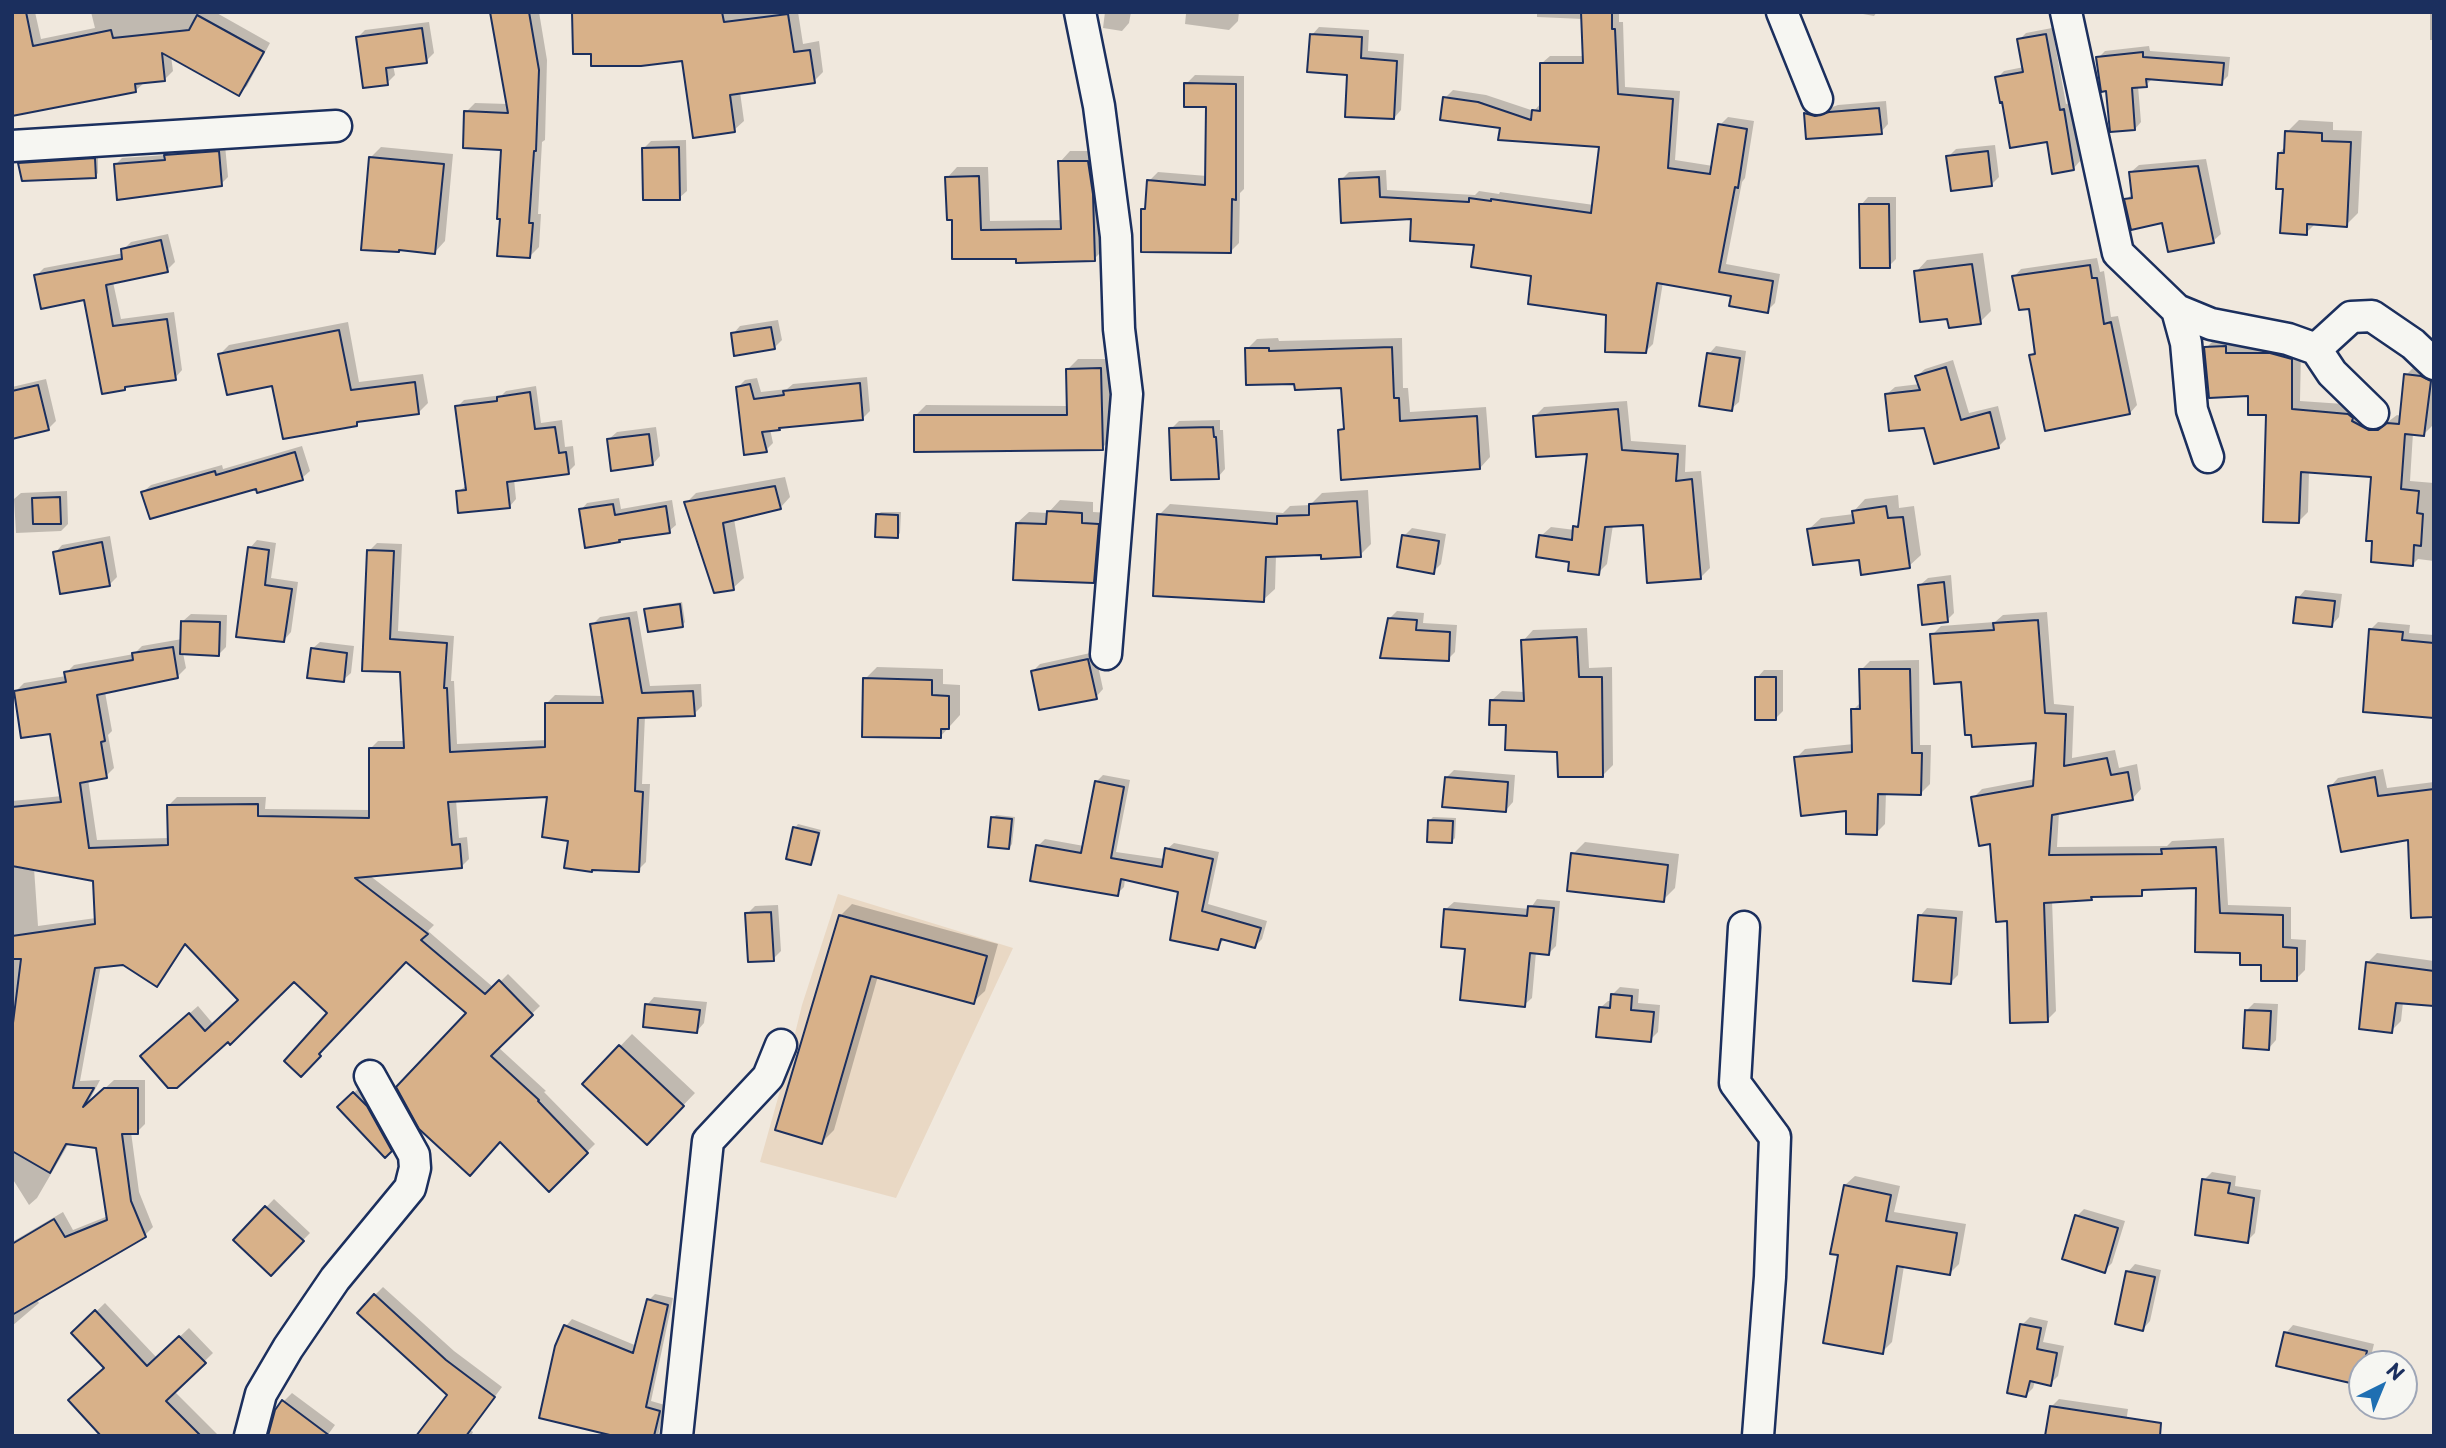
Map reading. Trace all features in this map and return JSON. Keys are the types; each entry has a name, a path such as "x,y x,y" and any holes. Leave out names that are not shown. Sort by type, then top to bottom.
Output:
{"street":[{"path":"1080,12 1099,106 1114,223 1119,329 1127,394 1107,654"},
{"path":"1782,12 1817,99"},
{"path":"2066,12 2118,253 2177,310 2211,324 2288,339 2316,349 2332,373 2373,413"},
{"path":"12,146 337,125"},
{"path":"2177,310 2186,343 2192,410 2208,457"},
{"path":"2316,349 2351,317 2372,316 2413,345 2434,364"},
{"path":"1744,927 1735,1083 1775,1138 1770,1276 1758,1436"},
{"path":"677,1436 708,1141 768,1077 781,1045"},
{"path":"250,1436 261,1394 288,1348 335,1279 410,1188 415,1168 414,1154 370,1076"}],"shaded area":[{"path":"838,894 1013,948 896,1198 760,1162 802,1005"}],"building":[{"path":"12,12 26,12 33,46 111,30 113,38 189,30 197,15 264,52 239,96 162,53 165,81 135,84 136,92 12,116"},
{"path":"490,12 529,12 539,70 536,151 529,223 533,223 530,258 497,256 501,150 463,148 464,111 508,113"},
{"path":"572,12 722,12 724,22 788,14 794,52 810,50 815,83 730,95 735,132 693,138 682,61 641,66 591,66 591,54 573,54"},
{"path":"1581,12 1612,12 1618,94 1673,99 1668,168 1710,174 1718,124 1747,129 1738,188 1735,187 1719,272 1773,281 1768,313 1729,306 1731,296 1657,283 1646,353 1605,352 1606,315 1528,304 1531,276 1471,267 1474,245 1410,241 1411,219 1341,223 1339,179 1379,177 1380,197 1469,202 1469,198 1491,199 1591,213 1599,147 1498,140 1500,128 1440,120 1443,97 1478,102 1531,120 1532,110 1540,111 1540,63 1583,63"},
{"path":"422,28 427,63 386,68 388,85 363,88 356,37"},
{"path":"1310,34 1362,37 1361,58 1397,61 1394,119 1345,117 1347,75 1307,72"},
{"path":"2046,34 2060,110 2064,109 2074,170 2052,174 2047,142 2010,148 1995,77 2023,72 2017,39"},
{"path":"2143,52 2143,57 2224,63 2222,85 2146,79 2147,87 2132,88 2135,130 2110,132 2106,91 2101,92 2096,57"},
{"path":"1184,83 1236,84 1236,200 1232,199 1231,253 1141,252 1141,209 1145,209 1147,180 1205,185 1206,107 1184,107"},
{"path":"1879,108 1882,134 1806,139 1804,113 1815,116 1829,112"},
{"path":"2285,131 2322,133 2322,141 2351,142 2347,227 2307,224 2307,235 2280,233 2283,189 2276,189 2278,153 2284,153"},
{"path":"679,147 680,200 643,200 642,148"},
{"path":"219,151 222,186 117,200 114,164 165,160 164,155"},
{"path":"1988,151 1992,186 1951,191 1946,156"},
{"path":"369,157 444,164 435,254 361,250"},
{"path":"95,158 96,178 22,181 18,163"},
{"path":"1058,161 1088,161 1093,194 1095,261 1016,263 1016,259 952,259 952,220 947,220 945,177 979,176 981,230 1061,229"},
{"path":"2198,166 2214,243 2168,252 2162,223 2131,230 2124,199 2132,198 2129,172"},
{"path":"1859,204 1889,204 1890,268 1860,268"},
{"path":"161,240 168,272 106,285 113,326 167,319 176,380 125,387 125,390 102,394 84,300 41,309 34,275 122,259 121,249"},
{"path":"1972,264 1981,324 1949,328 1947,319 1920,322 1914,271"},
{"path":"2090,265 2092,278 2097,278 2104,324 2111,322 2130,414 2045,431 2029,355 2035,354 2029,309 2019,310 2012,276"},
{"path":"771,327 775,349 734,356 731,333"},
{"path":"339,330 351,390 415,382 419,414 357,422 357,426 283,439 272,386 227,395 218,354"},
{"path":"2226,346 2226,353 2270,353 2292,359 2292,409 2348,414 2353,418 2352,421 2369,430 2378,430 2387,423 2399,424 2404,374 2421,376 2431,381 2424,436 2405,434 2401,489 2419,491 2417,513 2423,514 2421,546 2414,545 2413,566 2371,562 2372,541 2366,541 2371,477 2301,472 2299,523 2263,522 2266,415 2248,415 2248,396 2209,398 2204,347"},
{"path":"1392,347 1394,398 1399,398 1400,421 1477,416 1480,469 1341,480 1338,430 1344,429 1341,388 1295,390 1294,384 1246,385 1245,348 1269,348 1269,351"},
{"path":"1707,353 1740,358 1732,411 1699,406"},
{"path":"1946,367 1961,420 1990,412 1999,448 1934,464 1924,428 1889,431 1885,394 1920,390 1915,376"},
{"path":"1101,368 1103,450 914,452 914,415 1067,415 1066,369"},
{"path":"860,383 863,420 762,432 767,452 744,455 736,387 750,384 754,399 784,395 783,391"},
{"path":"38,385 49,430 12,439 12,391"},
{"path":"530,392 535,429 555,427 559,453 566,452 569,474 507,482 510,508 458,513 456,491 466,490 455,406 497,401 497,397"},
{"path":"1618,409 1622,450 1678,454 1676,481 1692,479 1701,579 1647,583 1643,525 1605,527 1599,575 1568,571 1569,562 1536,557 1539,535 1572,540 1573,526 1578,527 1587,454 1536,457 1533,416"},
{"path":"1213,427 1219,479 1171,480 1169,428"},
{"path":"649,434 653,465 611,471 607,439"},
{"path":"295,452 303,480 257,493 256,489 150,519 141,492 215,471 216,475"},
{"path":"775,486 781,509 723,523 734,590 714,593 684,502"},
{"path":"60,497 61,524 33,524 32,498"},
{"path":"1357,501 1361,557 1266,557 1264,602 1153,596 1157,514 1277,524 1277,516 1309,515 1309,504"},
{"path":"613,504 615,515 666,506 670,533 585,548 579,509"},
{"path":"1886,506 1888,518 1903,517 1910,568 1861,575 1859,560 1813,565 1807,529 1854,523 1852,511"},
{"path":"1047,511 1082,513 1082,523 1099,524 1094,583 1013,580 1016,523 1046,524"},
{"path":"876,514 898,515 898,538 875,537"},
{"path":"1402,535 1439,541 1434,574 1397,567"},
{"path":"102,542 110,586 60,594 53,552"},
{"path":"248,547 269,550 265,585 292,589 284,642 236,637"},
{"path":"367,550 394,551 390,639 447,643 444,688 447,688 450,752 545,747 545,703 603,703 590,624 629,618 642,693 693,691 695,716 638,718 635,791 643,792 639,872 592,872 564,868 568,841 542,837 547,797 448,802 452,845 460,844 462,868 355,878 428,934 421,940 485,994 499,980 533,1015 491,1056 539,1100 588,1153 549,1192 500,1142 470,1176 419,1129 396,1087 466,1013 406,962 319,1054 321,1056 301,1077 284,1061 327,1013 294,982 230,1045 228,1042 177,1088 168,1088 140,1056 189,1013 205,1031 238,1000 185,944 157,987 123,965 95,968 73,1088 94,1088 83,1107 104,1088 138,1088 138,1134 122,1134 131,1201 146,1237 12,1315 12,1244 54,1219 65,1237 107,1220 96,1148 66,1144 50,1173 12,1151 12,1031 21,959 12,959 12,936 95,924 93,881 12,866 12,807 61,802 50,734 21,738 14,691 66,682 64,672 133,660 132,653 173,647 178,678 97,695 105,741 101,742 107,778 80,783 89,848 168,845 167,805 258,804 258,816 369,818 369,748 404,748 400,672 362,671"},
{"path":"1944,582 1948,622 1922,625 1918,585"},
{"path":"2296,597 2335,601 2332,627 2293,623"},
{"path":"680,604 683,627 648,632 644,609"},
{"path":"1388,618 1417,620 1416,630 1450,632 1449,661 1380,658"},
{"path":"2038,620 2045,713 2066,714 2064,766 2107,758 2111,775 2128,772 2133,800 2052,815 2049,855 2162,854 2161,849 2216,847 2220,913 2283,915 2283,947 2297,948 2297,981 2261,981 2261,965 2240,965 2240,953 2195,952 2196,888 2142,890 2142,896 2091,897 2092,900 2044,903 2048,1022 2010,1023 2007,921 1996,922 1990,844 1979,846 1971,797 2033,786 2036,743 1972,747 1971,735 1965,735 1961,682 1934,684 1930,634 1994,630 1993,623"},
{"path":"181,621 220,622 219,656 180,654"},
{"path":"2369,629 2403,632 2402,640 2434,643 2434,718 2363,712"},
{"path":"1577,637 1579,677 1602,677 1603,777 1558,777 1557,752 1505,750 1506,725 1489,725 1490,700 1524,701 1521,640"},
{"path":"311,648 347,653 344,682 307,678"},
{"path":"1088,659 1097,699 1039,710 1031,671"},
{"path":"1859,669 1910,669 1912,753 1922,753 1921,795 1878,794 1877,835 1846,834 1846,811 1801,816 1794,757 1852,752 1851,709 1860,709"},
{"path":"1755,677 1776,677 1776,720 1755,720"},
{"path":"863,678 932,680 932,695 949,696 949,729 941,729 941,738 862,737"},
{"path":"1445,777 1508,782 1506,812 1442,807"},
{"path":"2375,777 2378,796 2434,789 2434,917 2411,918 2408,840 2341,852 2328,786"},
{"path":"1095,781 1124,787 1111,858 1162,867 1165,848 1213,859 1202,911 1261,928 1255,948 1221,939 1218,950 1170,940 1178,892 1121,879 1118,896 1030,881 1036,845 1081,853"},
{"path":"991,817 1012,819 1009,849 988,847"},
{"path":"1428,820 1453,821 1452,843 1427,842"},
{"path":"793,827 819,833 811,865 786,859"},
{"path":"1571,853 1668,865 1664,902 1567,891"},
{"path":"1528,906 1554,908 1549,955 1530,953 1525,1007 1460,1000 1465,949 1441,947 1444,909 1527,916"},
{"path":"771,912 774,961 748,962 745,913"},
{"path":"839,915 987,956 974,1004 871,976 822,1144 775,1130"},
{"path":"1918,915 1956,918 1951,984 1913,981"},
{"path":"2366,962 2434,971 2434,1006 2396,1003 2392,1033 2359,1029"},
{"path":"1611,994 1632,996 1631,1010 1654,1012 1651,1042 1596,1037 1599,1007 1610,1008"},
{"path":"645,1004 700,1010 697,1033 643,1027"},
{"path":"2245,1010 2271,1011 2269,1050 2243,1048"},
{"path":"619,1045 684,1106 647,1145 582,1084"},
{"path":"353,1092 367,1106 392,1151 385,1158 337,1107"},
{"path":"2202,1179 2230,1183 2228,1193 2254,1198 2248,1243 2195,1235"},
{"path":"1844,1185 1891,1195 1886,1221 1957,1233 1950,1275 1897,1266 1883,1354 1823,1343 1838,1255 1830,1254"},
{"path":"265,1206 304,1241 271,1276 233,1240"},
{"path":"2075,1215 2118,1228 2105,1273 2062,1259"},
{"path":"2126,1271 2155,1277 2143,1331 2115,1324"},
{"path":"374,1294 446,1360 495,1397 466,1436 416,1436 447,1395 357,1313"},
{"path":"647,1299 668,1305 646,1407 660,1411 654,1436 614,1436 539,1418 555,1346 564,1325 633,1353"},
{"path":"95,1310 147,1366 179,1336 206,1363 166,1401 201,1436 101,1436 68,1400 104,1368 71,1333"},
{"path":"2020,1324 2041,1328 2037,1349 2057,1353 2051,1386 2030,1381 2026,1397 2007,1393"},
{"path":"2284,1332 2363,1350 2348,1350 2348,1382 2276,1366"},
{"path":"282,1400 330,1436 268,1436 275,1410"},
{"path":"2050,1406 2161,1423 2160,1436 2045,1436"}]}
